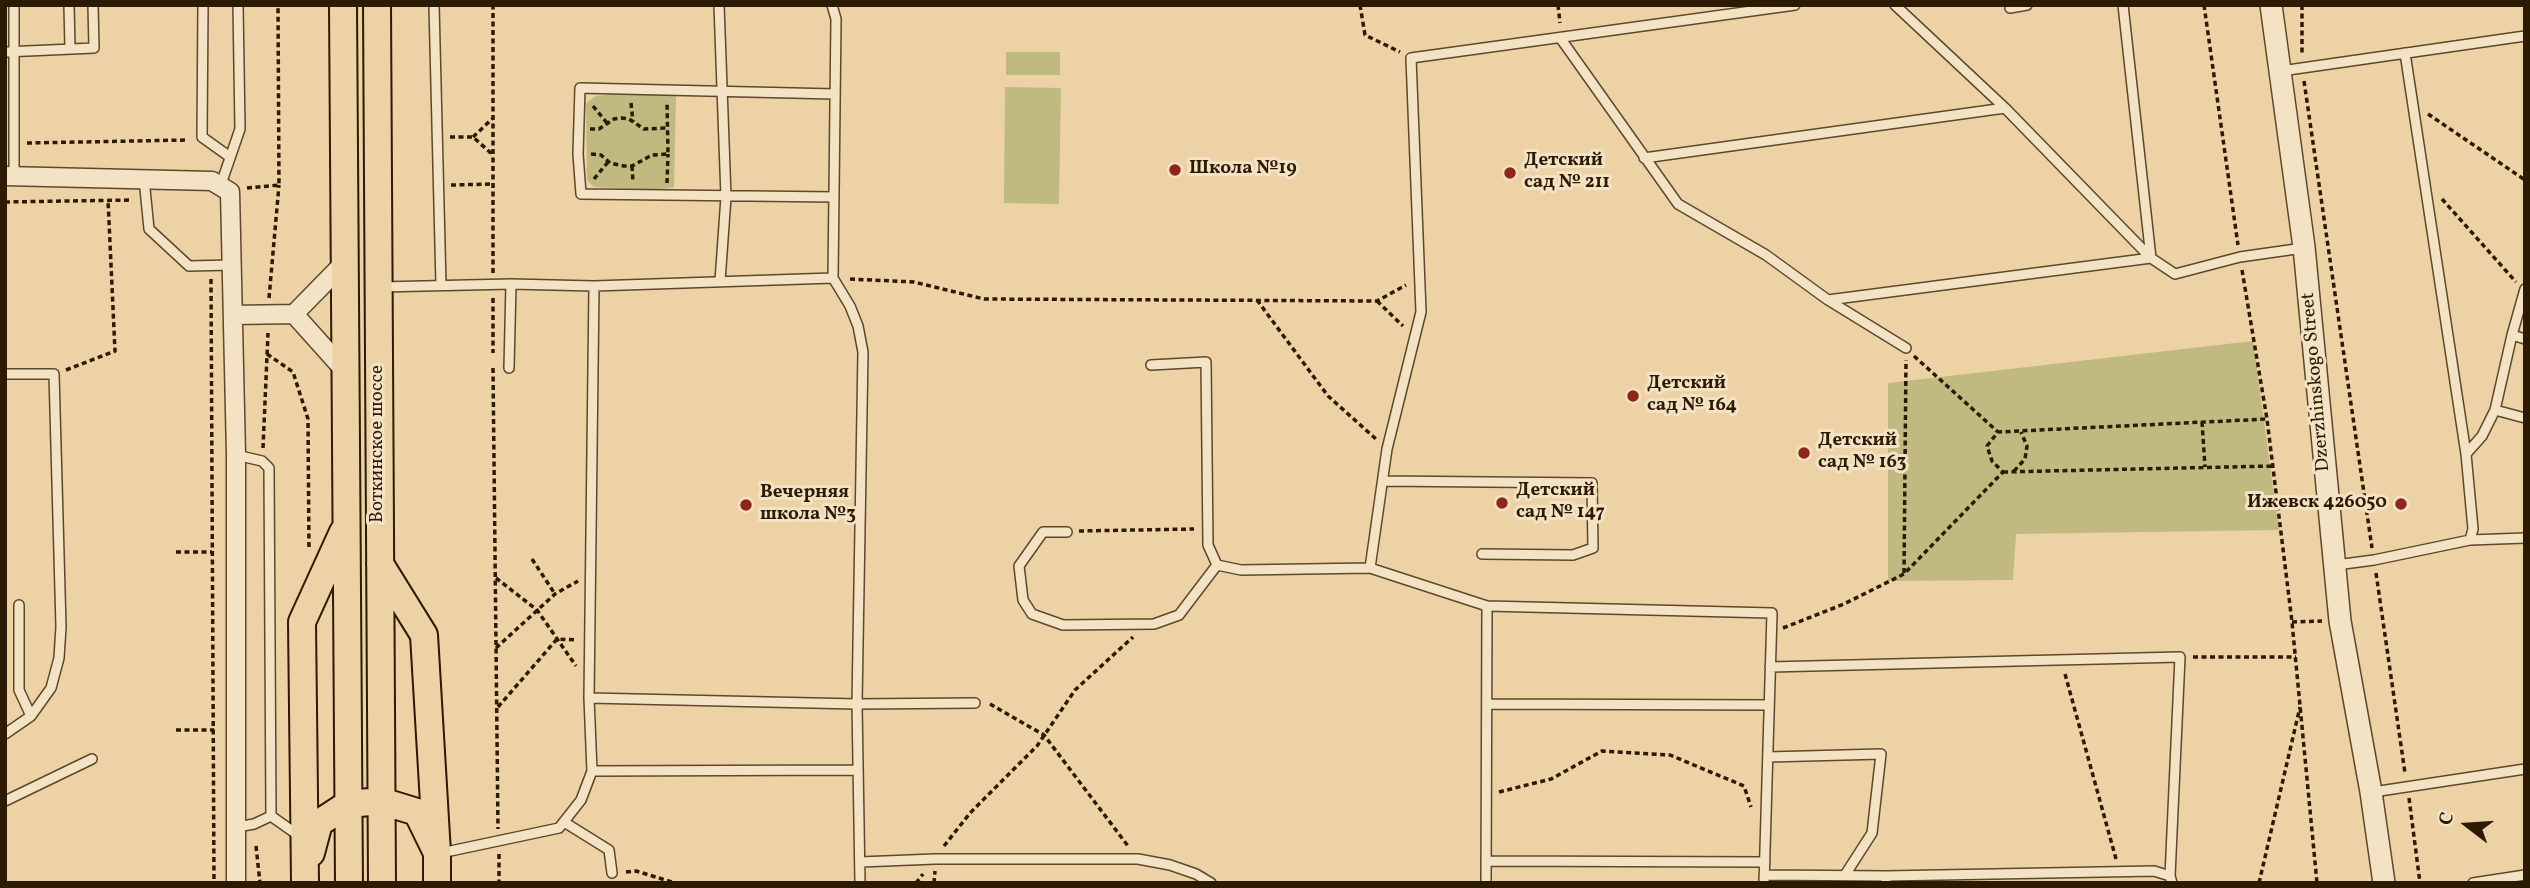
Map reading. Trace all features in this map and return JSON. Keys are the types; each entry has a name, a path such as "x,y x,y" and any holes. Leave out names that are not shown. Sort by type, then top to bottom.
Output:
{"main road":[{"name":"Воткинское шоссе","path":"343,5 349,883"},
{"name":"Воткинское шоссе","path":"377,5 382,883"},
{"path":"305,882 302,622 346,524"},
{"path":"380,563 424,635 437,853 436,883"},
{"path":"305,882 319,823 348,804 381,802 417,812 437,853"}],"street":[{"name":"Dzerzhinskogo Street","path":"2271,5 2304,247 2340,621 2371,792 2384,883"},
{"path":"10,176 212,181 225,189 234,315 246,826 236,883"},
{"path":"234,315 294,314 345,262"},
{"path":"294,314 345,371"}],"lane":[{"path":"10,176 14,143 10,52 14,5"},
{"path":"69,5 70,49"},
{"path":"10,52 94,48 93,5"},
{"path":"203,5 202,137 230,157"},
{"path":"225,189 230,157 240,129 238,5"},
{"path":"434,5 441,285"},
{"path":"719,5 726,197 720,281"},
{"path":"832,5 836,19 833,278 850,306 858,326 863,352 857,704 860,883"},
{"path":"1370,568 1387,449 1421,312 1412,58 1794,5"},
{"path":"1895,5 2005,108 2151,258 2175,274 2240,257 2304,247"},
{"path":"2010,8 2027,5"},
{"path":"2123,5 2151,258"},
{"path":"2280,71 2525,36"},
{"path":"1561,39 1678,204 1766,255 1828,300 1906,348"},
{"path":"2405,53 2466,454 2473,529 2470,540"},
{"path":"834,197 581,194 578,154 580,88 835,94"},
{"path":"1644,158 2005,108"},
{"path":"145,179 149,229 189,266 232,265"},
{"path":"1828,300 2151,258"},
{"path":"378,287 492,283 594,286 833,278"},
{"path":"509,368 511,284"},
{"path":"437,853 559,828 581,800 592,771 589,685 594,286"},
{"path":"2466,454 2482,436 2495,410 2524,290"},
{"path":"2512,335 2525,339"},
{"path":"1151,365 1206,362 1208,545 1217,565"},
{"path":"5,374 54,374 61,627 60,648 51,688 31,716 5,734"},
{"path":"2495,410 2525,418"},
{"path":"236,455 262,461 269,468 271,816"},
{"path":"1382,481 1592,484 1592,548 1573,555 1482,554"},
{"path":"1066,532 1043,532 1019,566 1023,600 1032,614 1063,625 1148,624 1179,615 1217,565"},
{"path":"2334,565 2374,560 2470,540 2525,538"},
{"path":"1217,565 1241,570 1370,568 1488,606 1772,613 1770,667 1765,879 1845,875 1886,879 2154,871 2171,879 2180,657 1770,667"},
{"path":"19,605 19,690 31,716"},
{"path":"1486,883 1488,606"},
{"path":"589,698 857,704 975,703"},
{"path":"1487,704 1769,705"},
{"path":"1768,757 1881,754 1872,833 1845,875"},
{"path":"5,801 92,759"},
{"path":"2371,792 2525,769"},
{"path":"592,771 858,771"},
{"path":"246,826 271,816"},
{"path":"271,816 304,839"},
{"path":"564,822 609,850 612,873"},
{"path":"860,862 935,859 1138,859 1170,865 1196,874 1211,883"},
{"path":"1486,861 1765,862"},
{"path":"2473,883 2525,874"}],"path":[{"path":"225,189 279,185 278,5"},
{"path":"493,5 492,283 499,883"},
{"path":"1360,5 1364,34 1412,58"},
{"path":"2204,5 2240,257 2267,419 2296,657 2317,883"},
{"path":"2302,5 2302,68 2420,883"},
{"path":"667,195 668,90"},
{"path":"2413,103 2525,180"},
{"path":"473,137 493,118"},
{"path":"579,128 599,129 614,119 621,118 629,119 644,129 666,128"},
{"path":"437,136 473,137 493,155"},
{"path":"14,143 191,140"},
{"path":"578,154 601,155 610,163 632,166 652,155 668,154"},
{"path":"2424,178 2524,290"},
{"path":"439,186 493,184"},
{"path":"54,374 116,351 108,200"},
{"path":"5,202 146,200"},
{"path":"211,265 214,883"},
{"path":"833,278 914,282 984,299 1377,301 1420,278"},
{"path":"1258,300 1328,396 1387,449"},
{"path":"1377,301 1416,338"},
{"path":"1906,348 1998,432 2267,419"},
{"path":"1905,574 1906,348"},
{"path":"267,355 293,372 308,419 309,551"},
{"path":"2202,422 2205,467"},
{"path":"2012,472 2025,459 2027,446 2021,431"},
{"path":"1998,432 1987,446 1992,461 2003,472 2273,466"},
{"path":"1772,632 1844,604 1905,574 2003,472"},
{"path":"1066,532 1208,528"},
{"path":"176,552 213,552"},
{"path":"532,559 555,594"},
{"path":"496,648 555,594 591,574"},
{"path":"496,578 537,610 589,685"},
{"path":"2292,622 2340,621"},
{"path":"916,883 970,813 1037,746 1075,690 1148,624"},
{"path":"497,708 557,639"},
{"path":"2180,657 2296,657"},
{"path":"2060,659 2119,872"},
{"path":"975,703 988,704 1044,735 1138,859"},
{"path":"2259,883 2300,704"},
{"path":"176,730 214,730"},
{"path":"1486,794 1551,779 1602,751 1657,754 1670,755 1744,786 1752,811"},
{"path":"246,826 260,883"},
{"path":"612,873 635,871 675,883"}],"shaded area":[{"path":"1006,52 1060,52 1060,75 1006,75"},
{"path":"1005,87 1061,88 1059,204 1004,203"},
{"path":"676,95 674,187 657,190 594,187 587,180 586,103 596,96"},
{"path":"2253,341 2279,530 2016,534 2013,580 1888,581 1888,383"}],"place":[{"name":"Школа №19","path":"1175,170"},
{"name":"Детский сад № 211","path":"1510,173"},
{"name":"Детский сад № 164","path":"1633,396"},
{"name":"Детский сад № 163","path":"1804,453"},
{"name":"Детский сад № 147","path":"1502,503"},
{"name":"Ижевск 426050","path":"2401,504"},
{"name":"Вечерняя школа №3","path":"746,505"}]}
